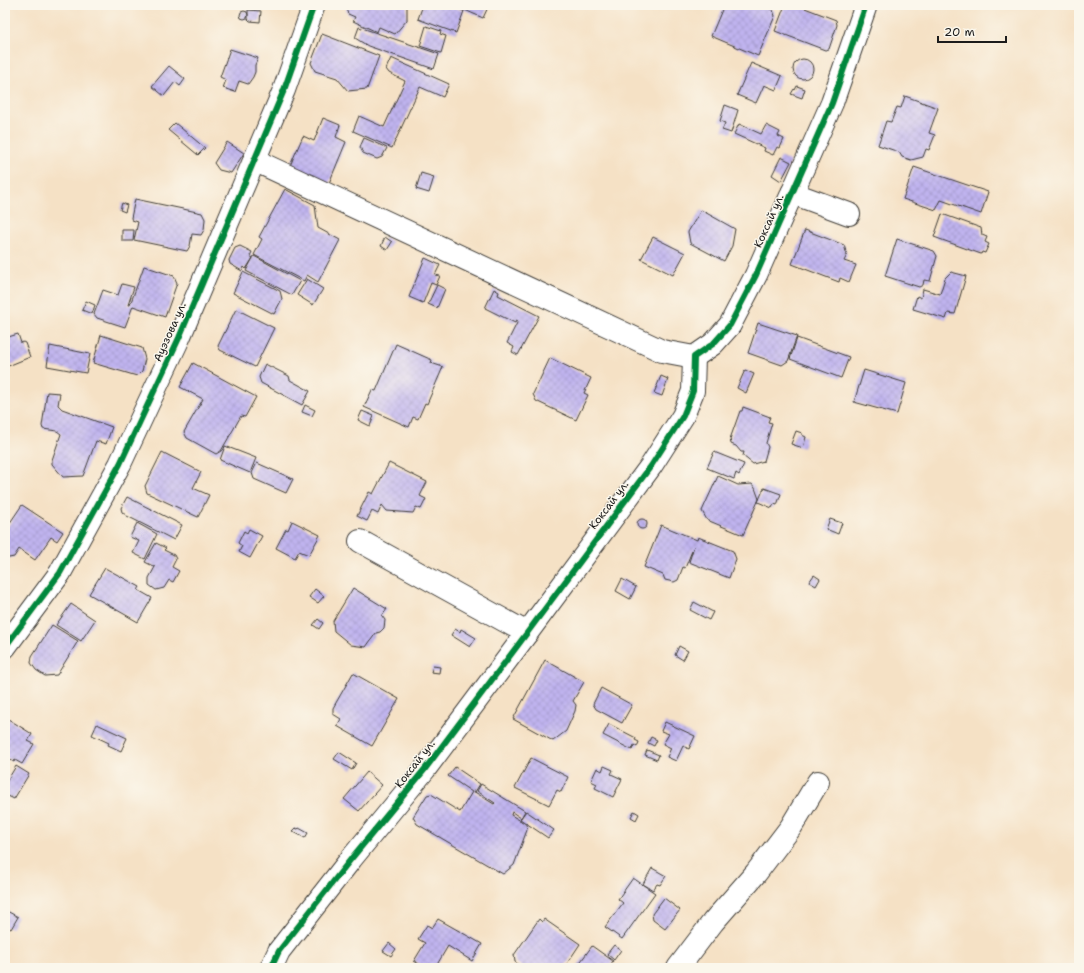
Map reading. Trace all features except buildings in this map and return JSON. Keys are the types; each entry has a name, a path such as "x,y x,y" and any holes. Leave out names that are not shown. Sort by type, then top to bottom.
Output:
{"street":[{"name":"Ауэзова ул.","path":"5,647 60,573 120,464 179,338 284,90 314,5"},
{"name":"Коксай ул.","path":"271,968 279,951 425,768 528,633 651,466 683,416 693,391 694,357 713,344 730,325 756,275 832,103 866,5"},
{"path":"254,160 643,342 662,350 694,357"},
{"path":"792,193 849,214"},
{"path":"360,541 528,633"},
{"path":"678,968 713,922 756,873 791,827 818,782"}],"cycle path":[{"path":"5,647 60,573 120,464 179,338 284,90 314,5"},
{"path":"271,968 279,951 351,859 425,769 527,633 651,466 683,416 693,391 694,357 713,344 730,325 756,275 832,103 866,5"}]}
